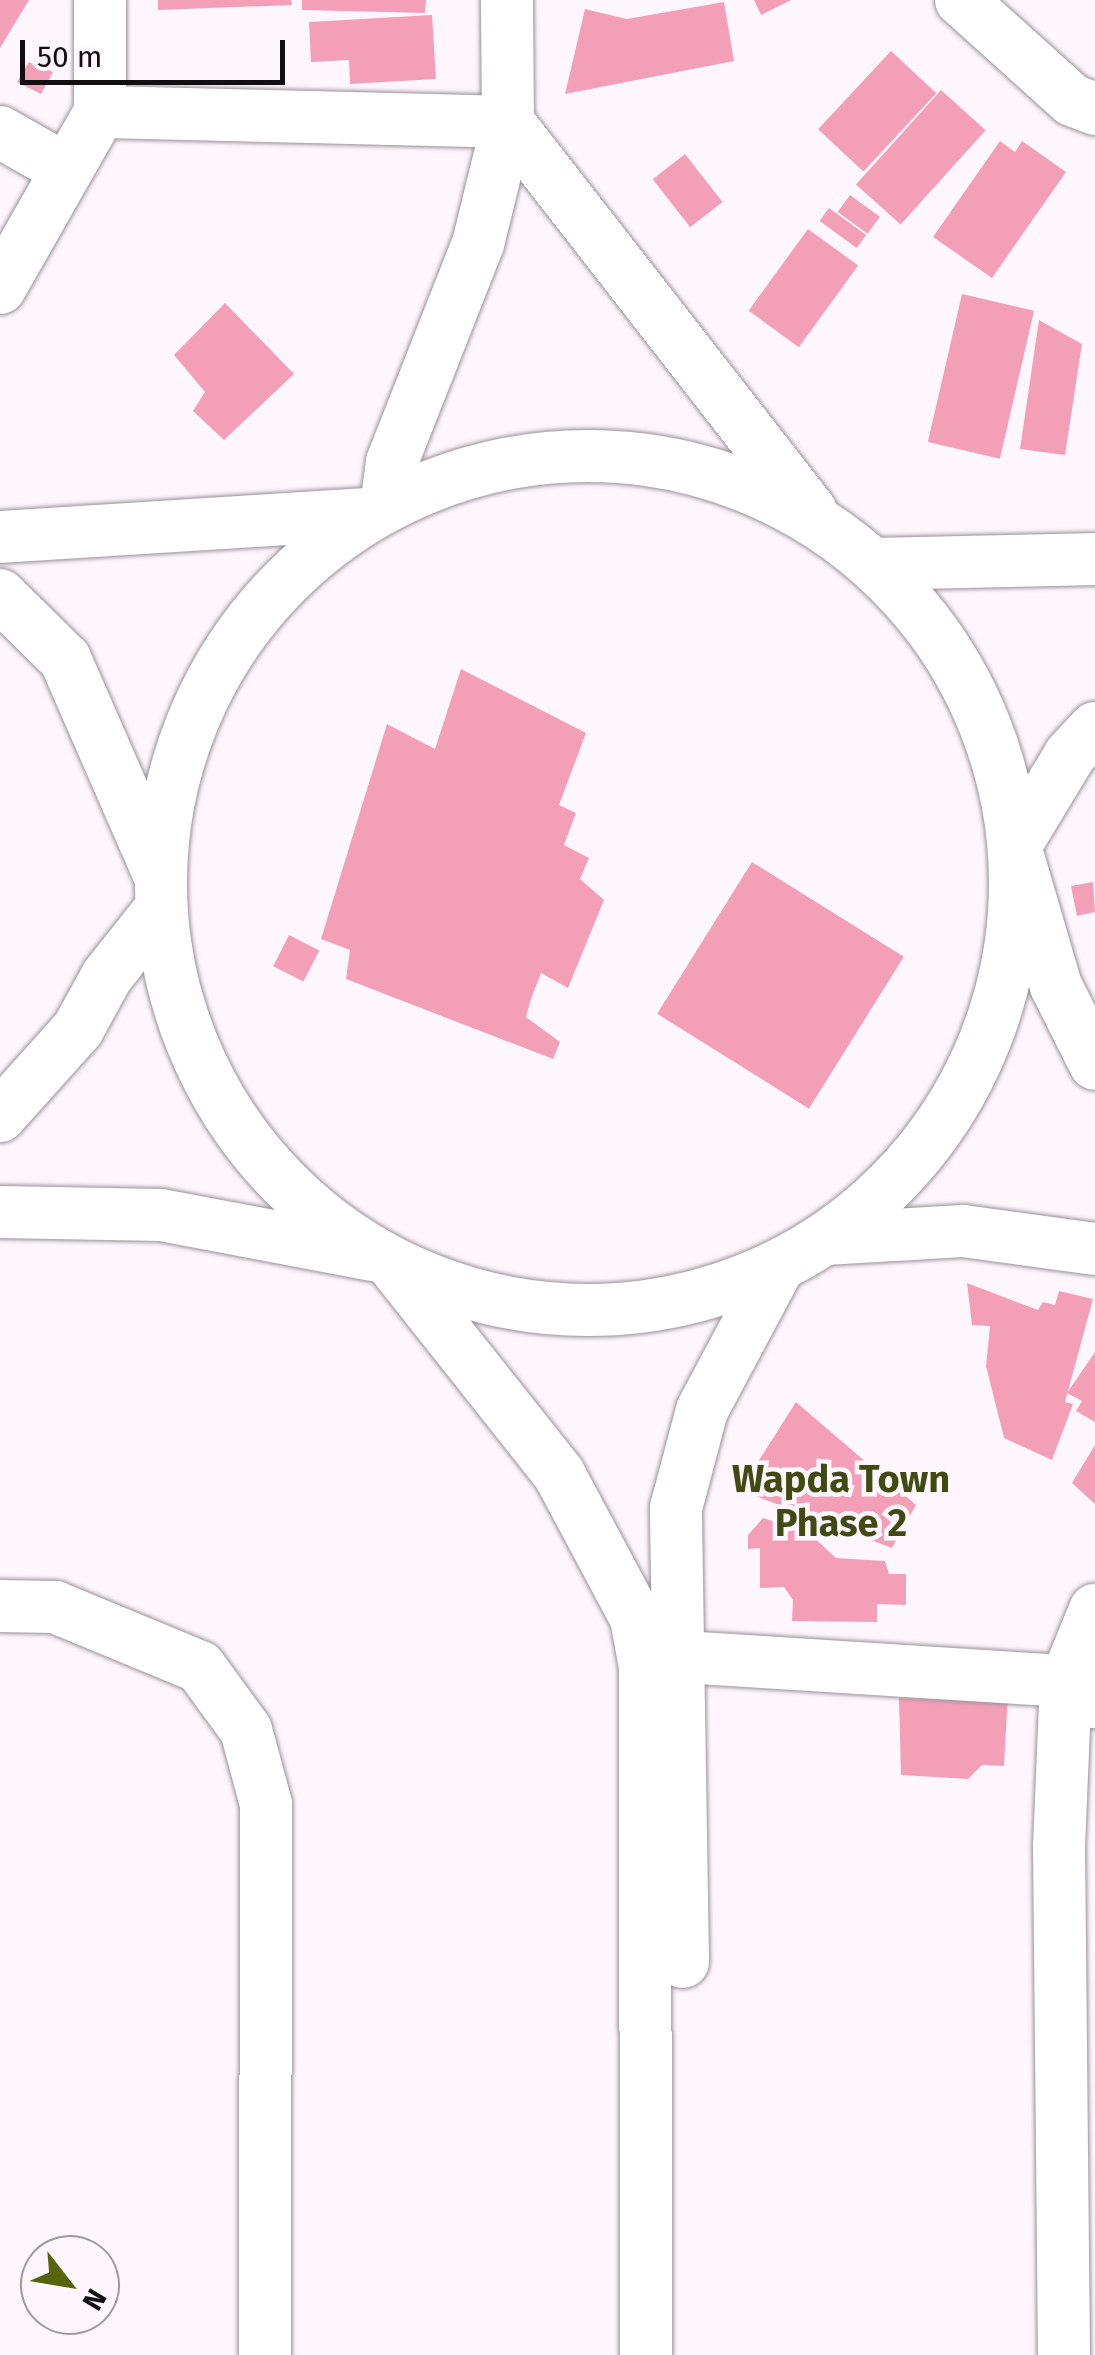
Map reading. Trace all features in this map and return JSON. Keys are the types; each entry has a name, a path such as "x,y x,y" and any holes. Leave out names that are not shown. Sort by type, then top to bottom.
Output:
{"street":[{"path":"0,288 100,112 100,0"},
{"path":"379,510 392,462 478,244 508,122 506,0"},
{"path":"962,0 1072,100 1095,109"},
{"path":"100,112 508,122"},
{"path":"508,122 820,522"},
{"path":"0,132 65,168"},
{"path":"0,1116 78,1029 161,893 176,769 219,668 286,581 379,510 493,466 606,455 717,474 820,522 876,564 930,624 972,692 1000,767 1015,846 1056,986 1095,1064"},
{"path":"0,537 379,510"},
{"path":"876,564 1095,559"},
{"path":"0,595 65,659 161,893 180,1012 223,1109 289,1192 384,1261 559,1474 664,1662 682,2355"},
{"path":"0,1212 161,1215 384,1261 468,1296 546,1310 626,1310 704,1296 779,1266 824,1240 896,1178 973,1069 1004,979 1015,846 1095,728"},
{"path":"824,1240 963,1231 1095,1249"},
{"path":"646,2355 664,1662 676,1508 702,1410 779,1266"},
{"path":"0,1606 55,1607 200,1667 246,1730 266,1804 265,2355"},
{"path":"1064,2355 1078,2265 1080,1691 1095,1610"},
{"path":"664,1662 1080,1691"}],"building":[{"path":"0,0 29,0 0,48"},
{"path":"158,0 291,0 292,5 158,10"},
{"path":"302,0 426,0 425,13 302,10"},
{"path":"754,0 791,0 761,15"},
{"path":"724,2 734,61 565,94 585,9 627,19"},
{"path":"432,15 436,79 350,84 349,60 311,62 309,22"},
{"path":"891,51 936,93 863,172 818,129"},
{"path":"29,62 53,72 41,94 17,82"},
{"path":"941,90 986,130 901,225 856,184"},
{"path":"1000,141 1015,152 1022,141 1066,172 992,278 933,237"},
{"path":"685,154 723,202 690,227 653,179"},
{"path":"850,195 880,217 868,234 838,212"},
{"path":"829,208 866,235 857,248 820,221"},
{"path":"808,229 858,265 799,347 749,311"},
{"path":"962,294 1034,311 1000,459 928,442"},
{"path":"225,303 294,374 224,440 193,411 205,392 174,355"},
{"path":"1039,320 1082,344 1065,455 1020,449"},
{"path":"461,669 586,733 559,805 576,813 564,845 589,858 580,879 604,900 568,988 541,973 531,999 526,1017 560,1042 553,1059 346,979 350,950 321,939 387,724 435,749"},
{"path":"752,862 904,957 809,1109 657,1014"},
{"path":"1093,882 1095,912 1077,916 1071,886"},
{"path":"289,935 319,950 303,982 273,966"},
{"path":"967,1283 1038,1310 1043,1302 1055,1305 1059,1291 1093,1299 1065,1402 1073,1404 1052,1460 1004,1438 986,1366 990,1326 972,1325"},
{"path":"1095,1352 1095,1422 1076,1411 1082,1401 1067,1393"},
{"path":"796,1402 916,1505 892,1548 740,1490"},
{"path":"1095,1445 1095,1504 1072,1483"},
{"path":"763,1518 809,1533 836,1558 885,1561 889,1574 906,1574 906,1605 877,1604 877,1622 792,1621 793,1600 784,1587 760,1588 760,1548 748,1549 748,1535"},
{"path":"1008,1694 1004,1766 982,1765 968,1779 901,1775 899,1698 998,1702"}],"district":[{"name":"Wapda Town Phase 2","path":"841,1502"}]}
